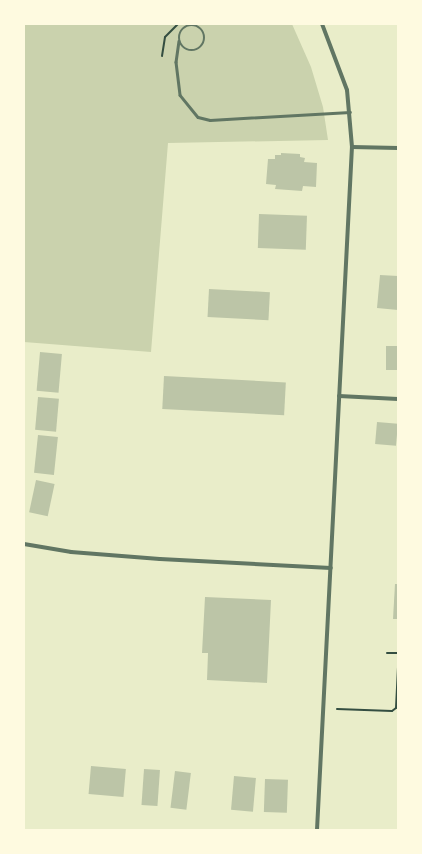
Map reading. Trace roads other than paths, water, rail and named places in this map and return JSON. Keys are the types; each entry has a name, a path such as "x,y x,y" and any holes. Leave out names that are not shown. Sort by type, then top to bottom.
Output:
{"street":[{"path":"317,830 331,568 338,396 352,147 347,90 322,24"},
{"path":"352,147 398,148"},
{"path":"338,396 398,399"},
{"path":"24,544 71,552 331,568"}],"lane":[{"path":"179,41 184,49 197,50 204,45 205,36 198,26 190,25 180,32 176,62 180,95 198,117 210,120 350,112"}]}
